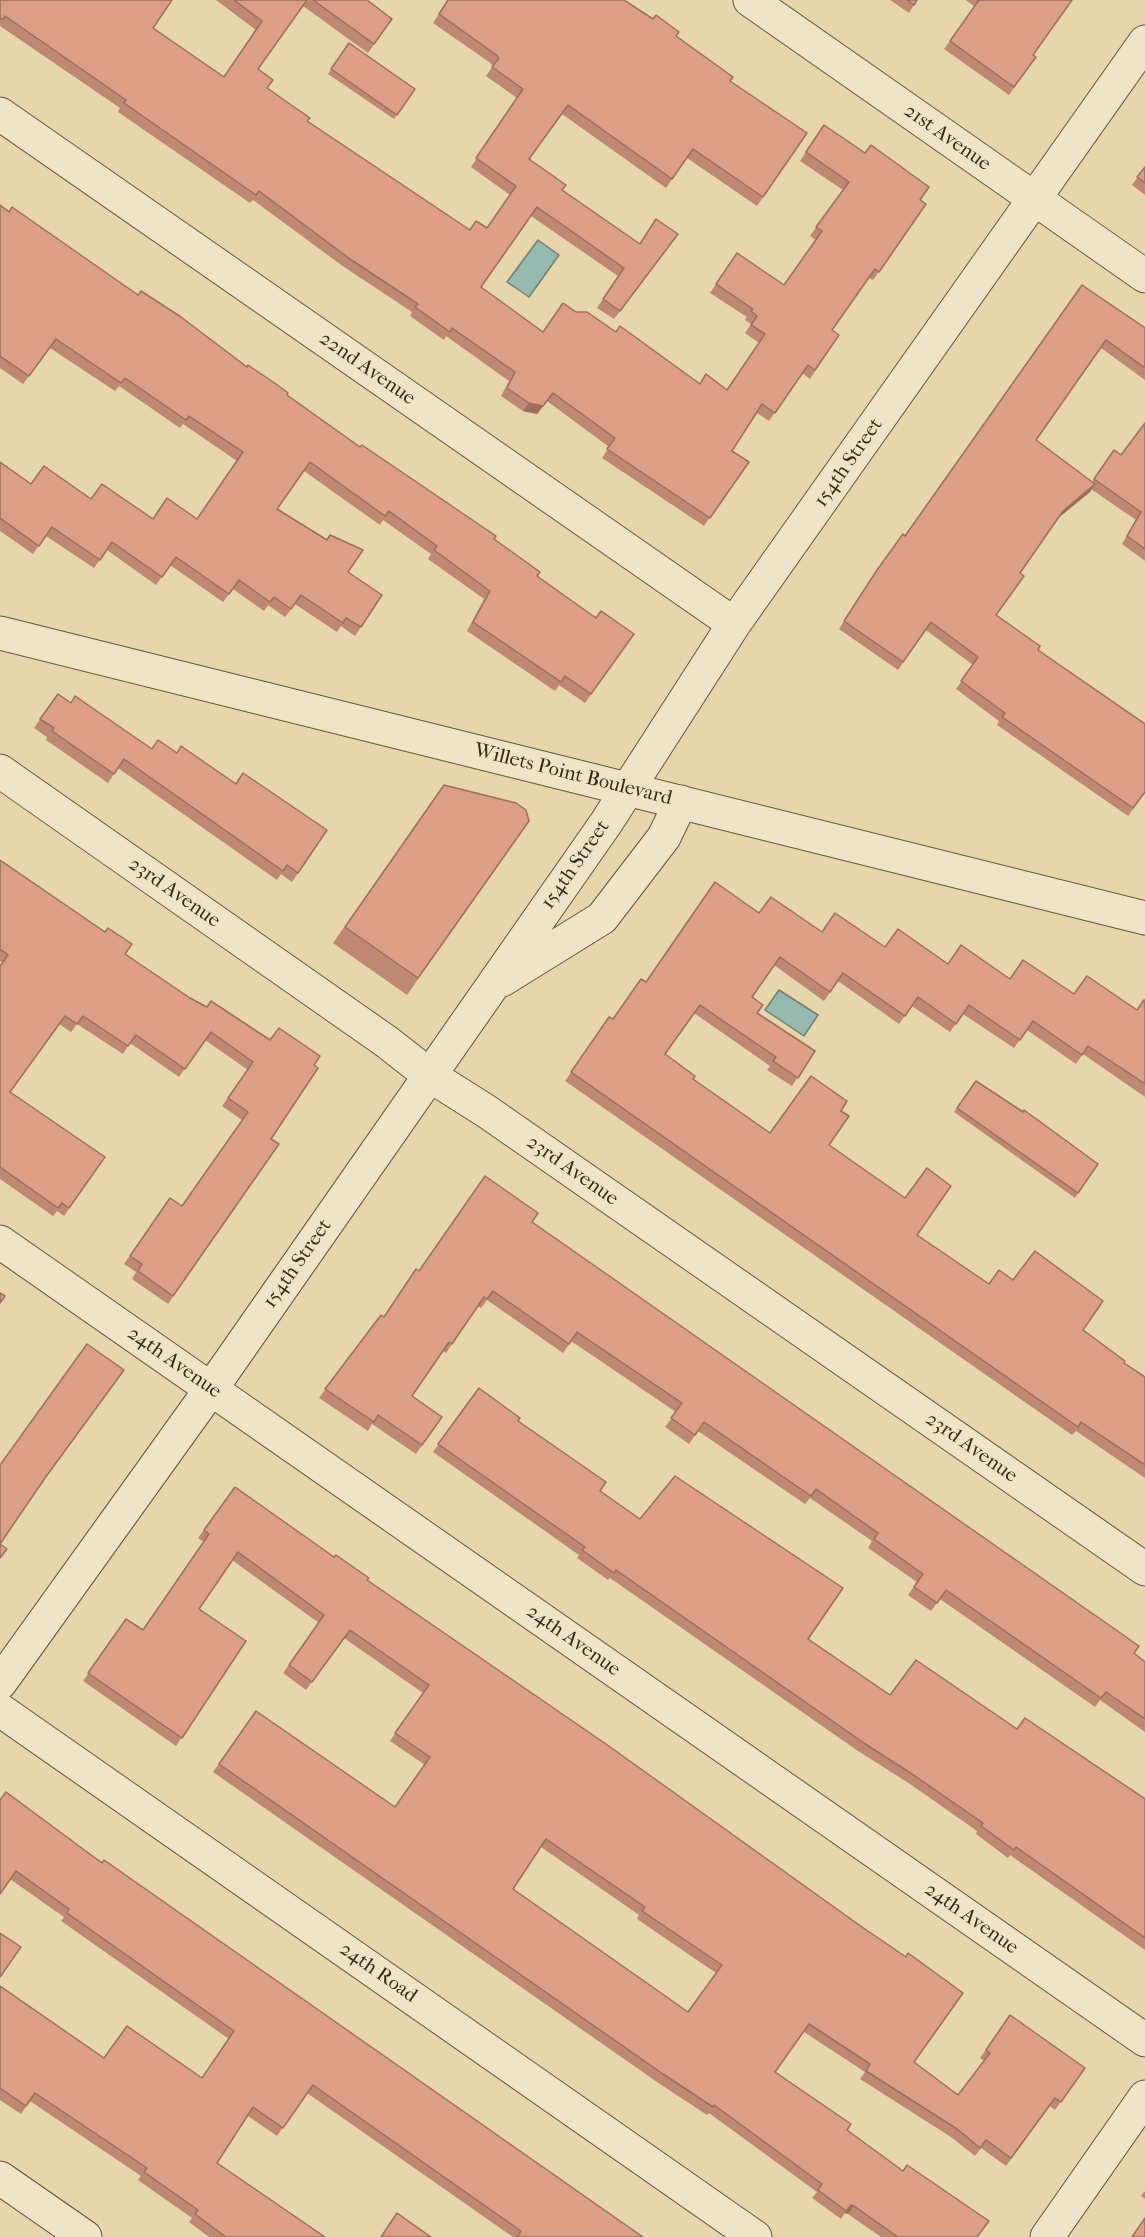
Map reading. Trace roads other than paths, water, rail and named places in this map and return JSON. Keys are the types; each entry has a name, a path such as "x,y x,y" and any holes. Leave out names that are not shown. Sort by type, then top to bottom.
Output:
{"street":[{"name":"21st Avenue","path":"750,0 1145,276"},
{"name":"154th Street","path":"0,1683 211,1389 628,788 734,624 1036,200 1145,42"},
{"name":"22nd Avenue","path":"0,114 734,624"},
{"name":"Willets Point Boulevard","path":"0,633 628,788 1141,919"},
{"name":"23rd Avenue","path":"0,771 379,1036 429,1075 486,1111 1145,1569"},
{"path":"489,988 602,918 664,837 681,802"},
{"name":"24th Avenue","path":"0,1242 1145,2040"},
{"name":"24th Road","path":"0,1710 755,2237"},
{"path":"1047,2237 1145,2097"},
{"path":"0,2178 85,2237"}],"water":[{"path":"538,240 559,255 529,297 507,282"},
{"path":"779,990 818,1015 804,1036 765,1010"}]}
